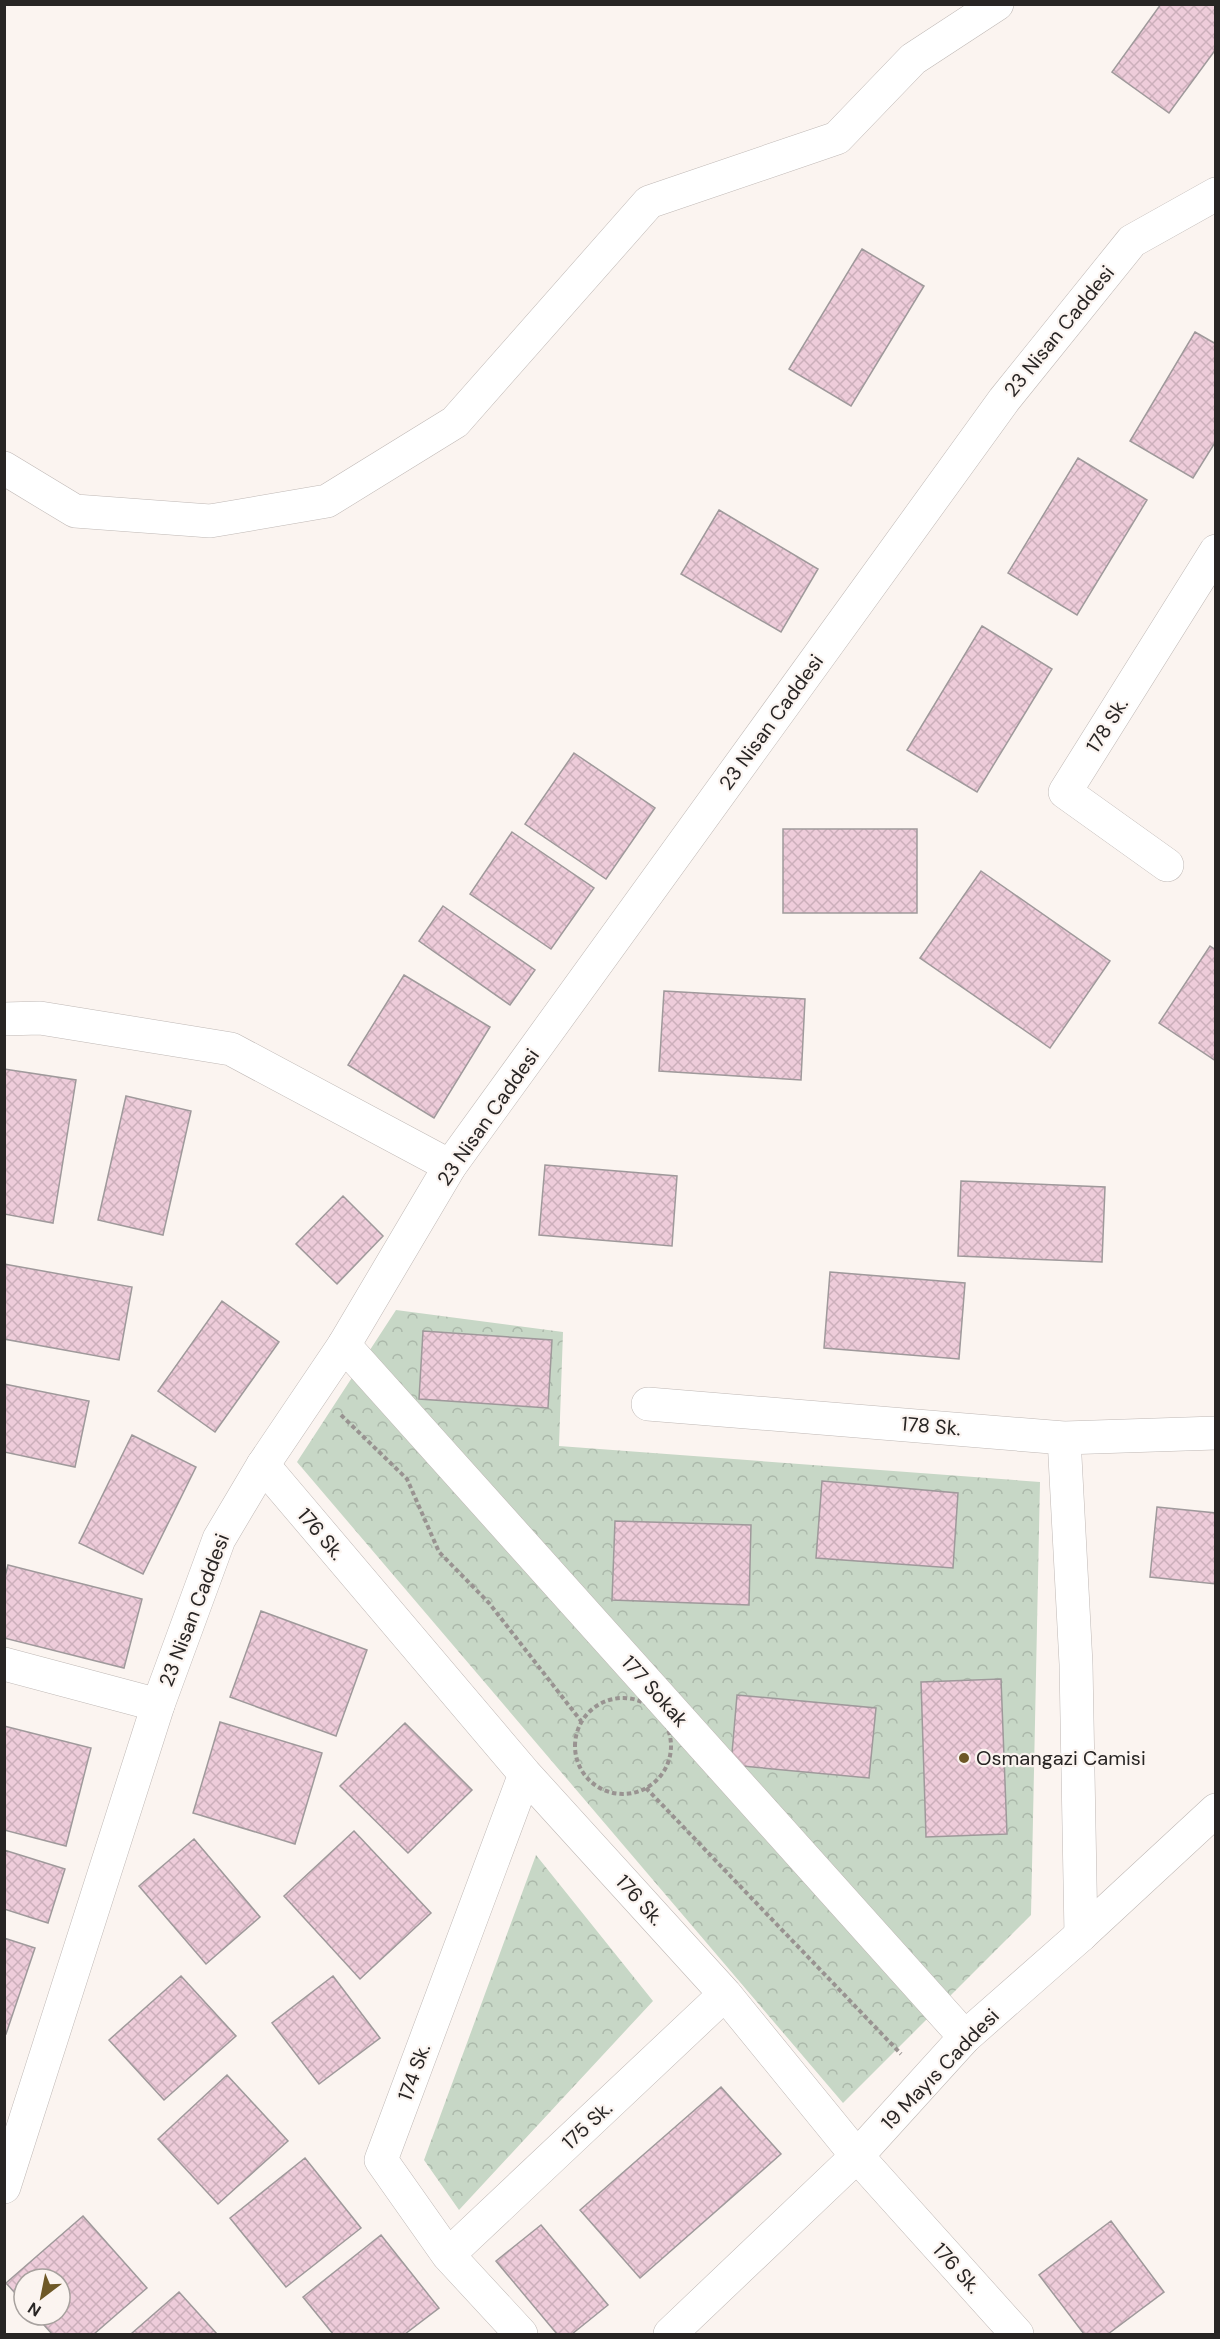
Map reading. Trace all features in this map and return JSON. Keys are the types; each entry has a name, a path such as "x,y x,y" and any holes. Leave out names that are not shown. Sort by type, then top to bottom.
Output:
{"street":[{"path":"4,468 75,511 210,520 327,501 455,422 649,202 837,138 913,58 997,4"},
{"name":"23 Nisan Caddesi","path":"4,2187 158,1705 219,1539 262,1465 344,1346 450,1166 1004,400 1132,242 1215,194"},
{"name":"178 Sk.","path":"1167,865 1065,792 1215,551"},
{"path":"4,1019 40,1018 231,1049 450,1166"},
{"name":"177 Sokak","path":"344,1346 965,2037"},
{"name":"178 Sk.","path":"648,1404 1064,1438 1215,1433"},
{"path":"1064,1438 1076,1664 1081,1935"},
{"name":"176 Sk.","path":"262,1465 525,1774 725,1994 856,2156 1017,2334"},
{"path":"4,1664 158,1705"},
{"name":"174 Sk.","path":"520,2334 448,2255 381,2160 525,1774"},
{"name":"19 Mayıs Caddesi","path":"670,2334 856,2156 965,2037 1081,1935 1215,1810"},
{"name":"175 Sk.","path":"448,2255 725,1994"}],"path":[{"path":"314,1389 407,1479 439,1552 489,1603 581,1721"},
{"path":"621,1697 651,1706 669,1732 671,1749 667,1764 659,1778 646,1788 631,1793 615,1793 600,1788 588,1779 579,1766 575,1751 576,1735 581,1721 591,1709 605,1701 621,1697"},
{"path":"646,1788 927,2080"}],"green space":[{"path":"396,1310 563,1332 559,1446 1040,1482 1031,1915 843,2103 297,1462"},
{"path":"536,1855 653,2001 459,2210 424,2160"}],"building":[{"path":"1161,4 1216,4 1216,49 1169,113 1112,72"},
{"path":"862,249 924,286 851,406 789,369"},
{"path":"1195,332 1216,344 1216,441 1193,478 1130,441"},
{"path":"1078,458 1147,500 1077,615 1008,573"},
{"path":"719,510 818,569 781,632 681,574"},
{"path":"982,626 1052,669 977,792 907,750"},
{"path":"574,753 655,808 606,879 525,824"},
{"path":"783,829 917,829 917,913 783,913"},
{"path":"512,832 594,888 551,949 470,894"},
{"path":"981,871 1110,961 1050,1048 920,958"},
{"path":"443,906 535,970 510,1005 419,941"},
{"path":"1210,946 1216,950 1216,1061 1159,1023"},
{"path":"404,975 490,1027 434,1118 348,1065"},
{"path":"664,991 805,999 801,1080 659,1071"},
{"path":"4,1069 76,1080 53,1223 4,1214"},
{"path":"126,1096 191,1111 163,1235 98,1220"},
{"path":"545,1165 677,1176 672,1246 539,1235"},
{"path":"961,1181 1105,1187 1102,1262 958,1256"},
{"path":"343,1196 383,1236 337,1284 296,1244"},
{"path":"4,1264 132,1287 119,1360 4,1339"},
{"path":"830,1272 965,1283 959,1359 824,1348"},
{"path":"222,1301 279,1342 215,1432 158,1391"},
{"path":"423,1331 552,1340 548,1408 419,1399"},
{"path":"4,1384 89,1401 75,1467 4,1452"},
{"path":"132,1435 196,1467 143,1574 79,1543"},
{"path":"822,1481 958,1493 953,1568 816,1558"},
{"path":"1157,1507 1216,1513 1216,1584 1150,1577"},
{"path":"615,1521 751,1525 749,1605 612,1600"},
{"path":"8,1565 142,1599 124,1668 4,1638 4,1581"},
{"path":"261,1611 367,1650 336,1736 230,1697"},
{"name":"Osmangazi Camisi","path":"1001,1679 1007,1834 926,1837 921,1682"},
{"path":"737,1695 876,1708 869,1778 731,1765"},
{"path":"220,1722 322,1753 295,1844 193,1813"},
{"path":"405,1723 472,1790 408,1853 340,1786"},
{"path":"4,1726 91,1748 66,1846 4,1830"},
{"path":"354,1831 431,1913 360,1979 284,1896"},
{"path":"194,1839 260,1917 206,1964 139,1886"},
{"path":"4,1850 65,1869 48,1923 4,1909"},
{"path":"4,1938 35,1948 6,2034 4,2033"},
{"path":"181,1976 236,2036 164,2100 109,2040"},
{"path":"333,1976 380,2038 319,2084 272,2023"},
{"path":"227,2075 288,2141 218,2204 158,2139"},
{"path":"721,2087 781,2154 640,2278 580,2210"},
{"path":"305,2158 361,2228 286,2287 230,2218"},
{"path":"83,2216 147,2288 94,2334 52,2334 46,2327 72,2327 72,2267 24,2267"},
{"path":"1111,2221 1164,2292 1108,2334 1084,2334 1039,2275"},
{"path":"541,2225 608,2305 572,2334 557,2334 496,2261"},
{"path":"381,2235 439,2308 405,2334 333,2334 303,2297"},
{"path":"12,2278 12,2290 6,2283"},
{"path":"179,2292 217,2334 131,2334"}],"place":[{"name":"Osmangazi Camisi","path":"964,1758"}]}
